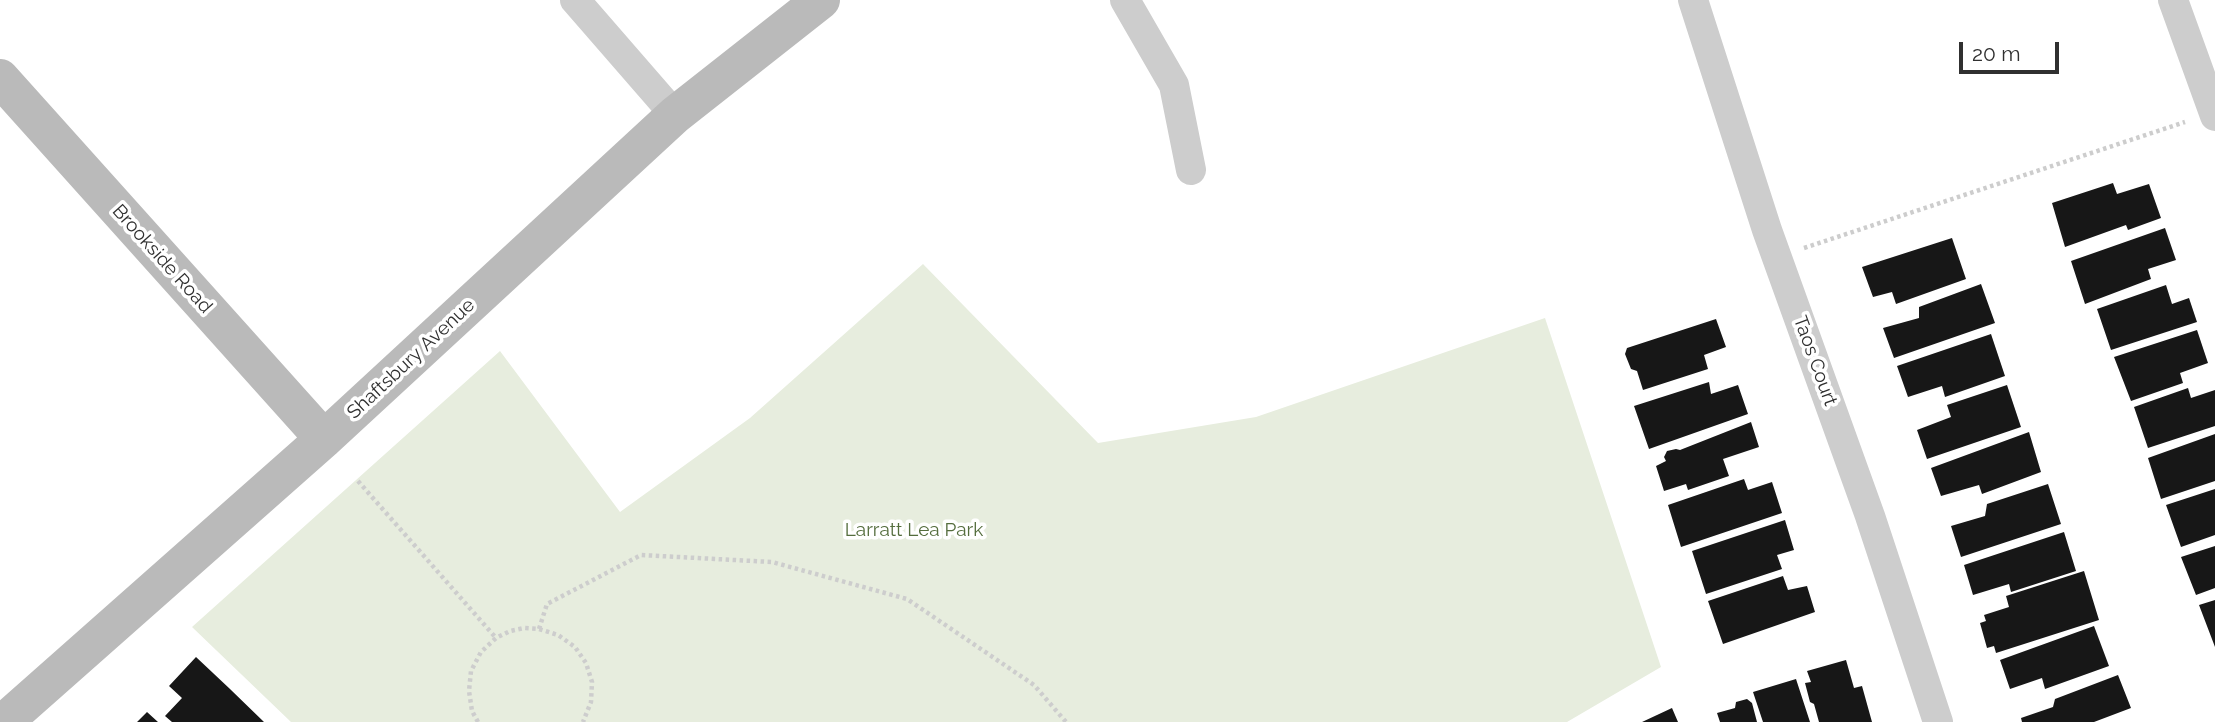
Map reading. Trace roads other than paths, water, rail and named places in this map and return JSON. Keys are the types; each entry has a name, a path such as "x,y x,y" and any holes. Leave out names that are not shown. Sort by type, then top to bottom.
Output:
{"street":[{"path":"575,0 675,115"},
{"name":"Shaftsbury Avenue","path":"4,722 324,439 675,115 821,0"},
{"path":"1125,0 1174,85 1191,170"},
{"name":"Taos Court","path":"1693,0 1777,257 1871,516 1938,722"},
{"path":"2173,0 2215,114"},
{"name":"Brookside Road","path":"0,78 324,439"}],"park label":[{"name":"Larratt Lea Park","path":"914,530"}]}
